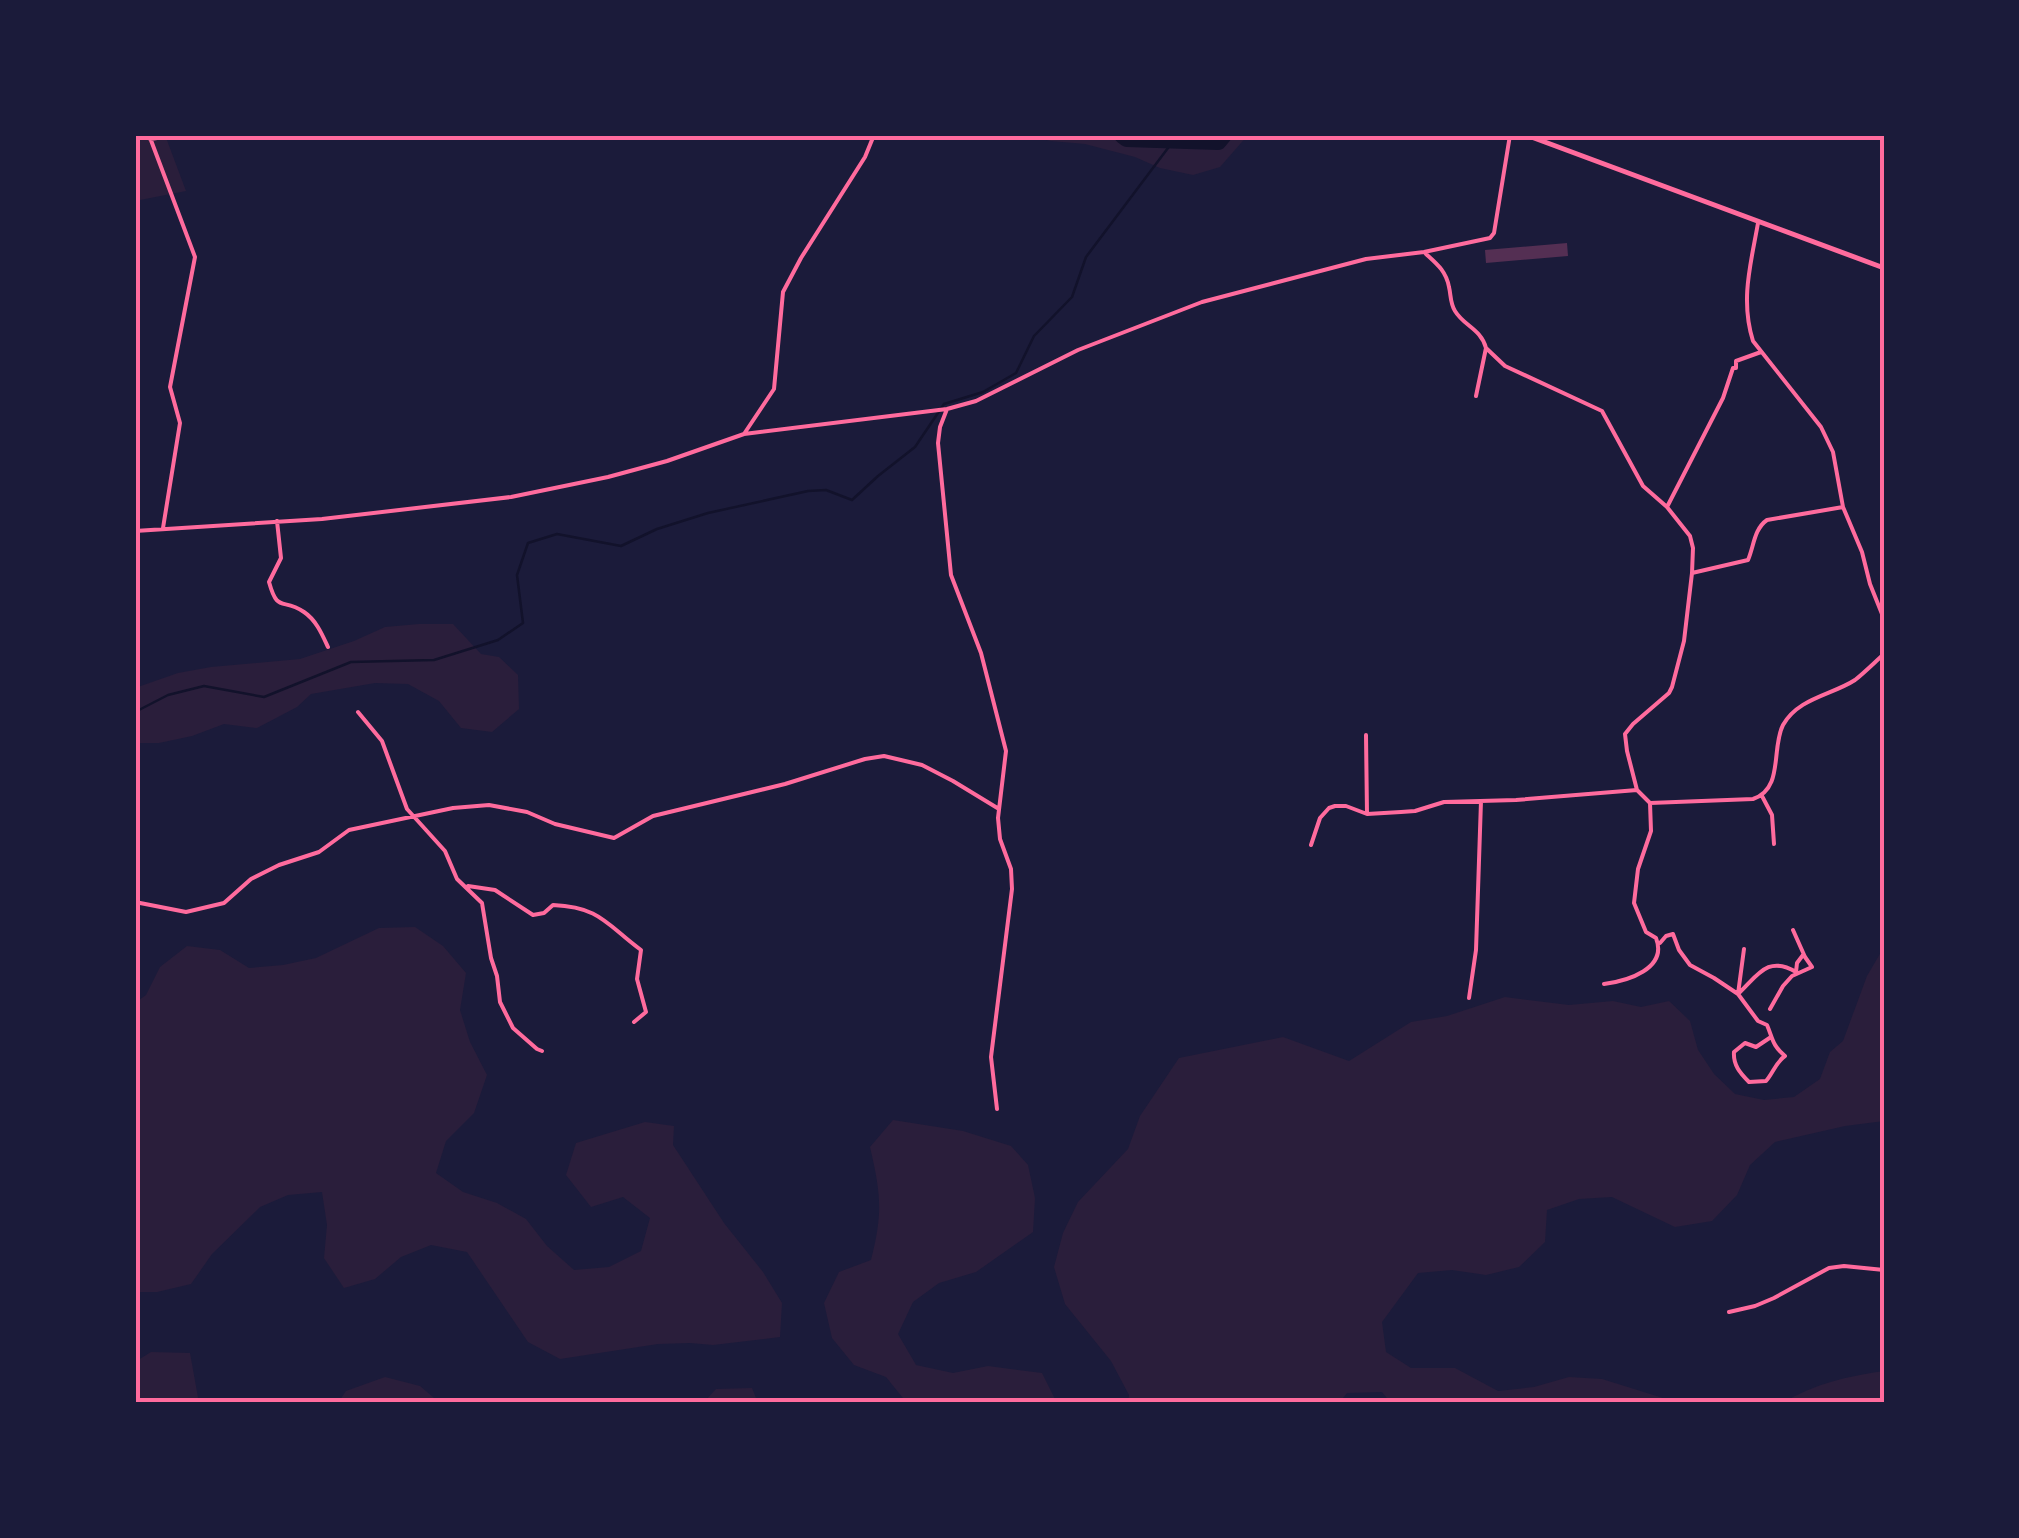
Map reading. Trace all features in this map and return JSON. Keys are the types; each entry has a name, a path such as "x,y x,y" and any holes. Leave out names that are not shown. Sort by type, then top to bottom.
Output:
{"main road":[{"path":"1526,135 1884,268"}],"street":[{"path":"163,528 180,423 170,387 195,257 150,137 179,135"},
{"path":"744,434 774,389 785,288 865,157 874,135"},
{"path":"135,530 322,519 510,497 652,465 744,434 947,409 976,401 1078,350 1202,302 1366,260 1424,252 1493,235 1510,135"},
{"path":"1758,223 1746,294 1753,340 1822,427 1832,452 1843,506 1884,619"},
{"path":"1424,252 1444,272 1457,315 1480,334 1486,348 1506,366 1602,410 1643,486 1666,507 1692,542 1684,646 1672,687 1625,734 1637,790 1650,803 1650,833 1638,869 1634,903 1646,932 1659,944"},
{"path":"1476,396 1486,348"},
{"path":"1666,507 1724,398 1736,361 1762,352"},
{"path":"947,409 938,443 949,562 956,593 981,653 1006,751 999,809 1000,839 1011,869 1012,889 991,1057 998,1109"},
{"path":"1692,573 1748,560 1762,523 1767,520 1843,506"},
{"path":"277,522 281,558 269,582 274,599 308,614 328,646"},
{"path":"1650,803 1762,796 1769,787 1781,728 1788,719 1816,697 1852,682 1884,654"},
{"path":"358,712 382,741 411,816 446,851 457,878 482,903 500,1002 513,1028 542,1051"},
{"path":"1366,735 1367,814"},
{"path":"135,902 186,912 224,903 251,879 279,864 319,852 350,830 411,816 489,805 614,838 653,816 884,756 922,766 999,809"},
{"path":"1311,846 1316,824 1329,808 1341,805 1367,814 1416,811 1444,802 1637,790"},
{"path":"1762,796 1772,815 1774,844"},
{"path":"1469,998 1477,930 1481,801"},
{"path":"464,884 494,890 534,915 544,913 552,905 593,912 641,950 638,978 646,1012 634,1022"},
{"path":"1770,1010 1792,976 1812,966 1794,930"},
{"path":"1604,984 1645,971 1654,963 1659,944 1672,934 1690,965 1738,994 1758,1021 1767,1025 1771,1037 1772,1044 1785,1056 1766,1081 1749,1082 1737,1066 1734,1052 1745,1043 1756,1047 1771,1037"},
{"path":"1738,994 1744,949"},
{"path":"1738,994 1768,966 1783,964 1796,972 1796,964 1804,955"},
{"path":"1728,1312 1764,1302 1829,1268 1884,1270"}],"shaded area":[{"path":"135,135 165,135 186,191 135,201"},
{"path":"1025,135 1248,135 1220,167 1193,175 1085,144"},
{"path":"453,624 481,654 499,657 518,675 519,709 492,732 461,728 439,701 408,684 375,683 311,694 297,707 257,728 224,724 192,736 135,743 135,688 178,673 211,667 300,659 385,627"},
{"path":"415,927 443,946 466,973 460,1010 470,1042 487,1075 474,1113 446,1141 436,1173 463,1192 497,1203 526,1219 547,1246 574,1270 609,1267 641,1251 650,1218 623,1197 591,1207 566,1175 576,1143 645,1122 674,1126 673,1145 782,1303 780,1337 713,1345 658,1344 560,1359 528,1342 467,1252 431,1245 401,1257 375,1279 344,1288 324,1258 327,1225 322,1192 288,1195 260,1207 212,1254 191,1284 157,1292 135,1292 135,1003 146,995 160,967 187,946 220,950 249,968 283,965 316,958 379,928"},
{"path":"1884,947 1884,1121 1775,1142 1750,1165 1737,1195 1712,1221 1675,1227 1612,1197 1579,1199 1547,1210 1545,1242 1519,1267 1486,1275 1452,1270 1418,1273 1382,1322 1386,1352 1411,1368 1455,1368 1498,1391 1534,1387 1569,1377 1602,1379 1679,1403 1391,1403 1382,1392 1347,1393 1339,1403 1128,1403 1129,1395 1111,1361 1065,1304 1054,1267 1063,1233 1078,1202 1128,1149 1140,1116 1179,1058 1283,1037 1349,1061 1411,1022 1447,1016 1505,997 1569,1005 1613,1001 1641,1007 1669,1001 1690,1021 1698,1050 1714,1074 1735,1094 1764,1100 1794,1097 1820,1079 1830,1052 1843,1041 1867,976"},
{"path":"893,1120 963,1131 1011,1146 1028,1165 1035,1198 1033,1232 976,1272 939,1283 913,1302 898,1334 916,1365 953,1373 988,1366 1042,1373 1057,1403 907,1403 886,1377 854,1365 832,1338 824,1303 839,1272 871,1260 879,1204 870,1147"},
{"path":"151,1352 190,1353 199,1403 135,1403 135,1362"},
{"path":"1884,1371 1884,1403 1782,1403 1832,1382"},
{"path":"385,1377 420,1386 440,1403 338,1403 346,1391"},
{"path":"752,1388 758,1403 703,1403 716,1389"}],"building":[{"path":"1567,243 1568,256 1486,263 1485,250"}],"waterway":[{"path":"135,138 142,135"},
{"path":"1123,135 1218,141 1223,135"},
{"path":"135,712 168,695 204,686 264,697 351,662 434,660 498,640 523,623 517,575 528,543 557,534 621,546 657,529 708,513 808,491 826,490 852,500 915,447 944,404 983,392 1016,373 1034,336 1072,297 1086,257 1174,140"}]}
